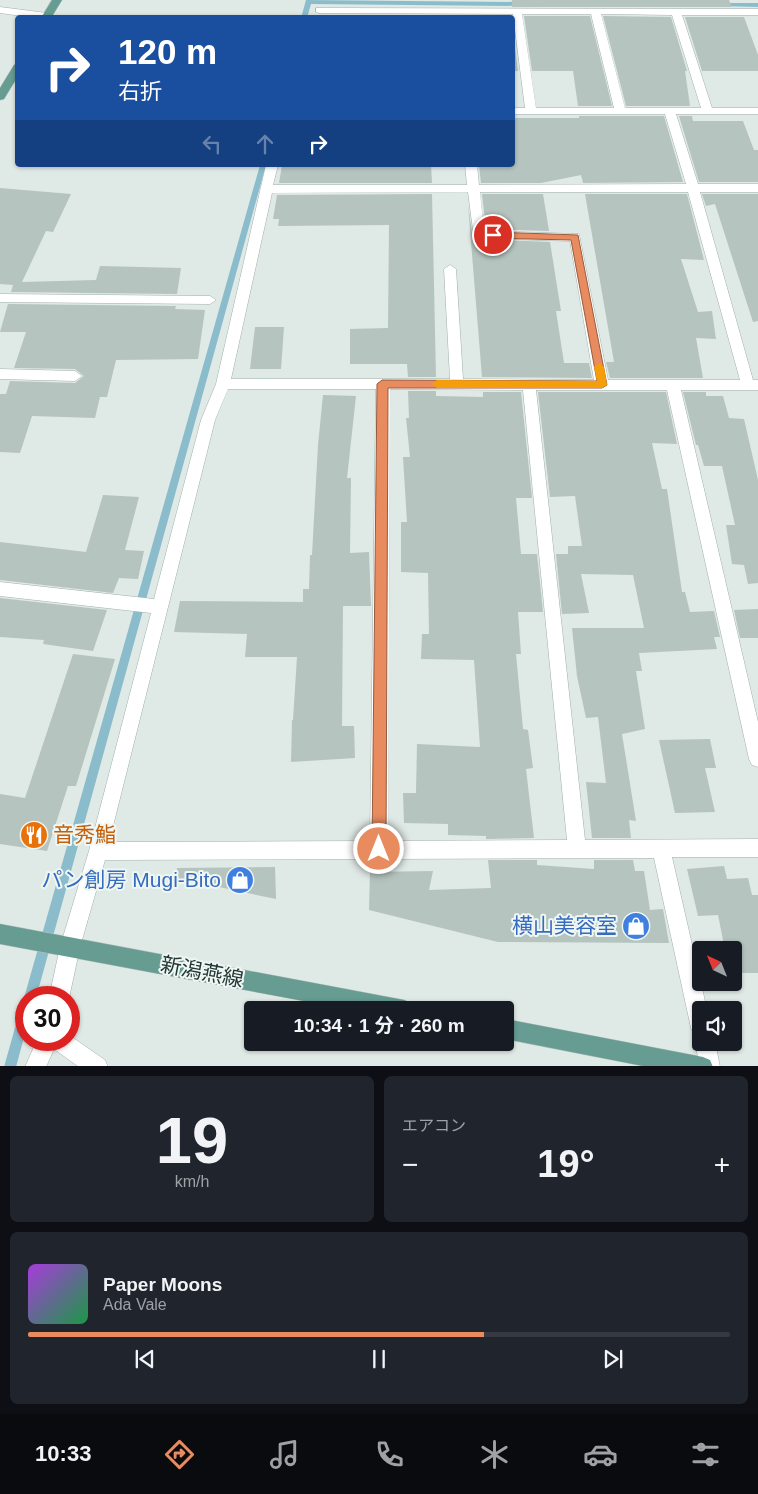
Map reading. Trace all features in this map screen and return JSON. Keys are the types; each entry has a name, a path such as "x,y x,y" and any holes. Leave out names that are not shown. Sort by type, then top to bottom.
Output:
{"main road":[{"path":"48,15 57,0"},
{"path":"0,97 15,72"},
{"name":"新潟燕線","path":"0,934 356,1001"},
{"path":"514,1031 703,1066"}],"street":[{"path":"565,0 567,11"},
{"path":"648,0 651,11"},
{"path":"739,0 743,12"},
{"path":"319,9 357,14 438,14 517,11 758,12"},
{"path":"0,10 34,15"},
{"path":"517,11 531,111"},
{"path":"595,11 620,111"},
{"path":"676,11 708,112"},
{"path":"515,111 758,111"},
{"path":"223,384 753,385 670,112"},
{"path":"62,986 70,947 98,850 208,420 223,384 272,167"},
{"path":"471,167 478,235 575,237 602,385"},
{"path":"267,189 758,188"},
{"path":"450,269 457,384"},
{"path":"0,298 210,300"},
{"path":"0,374 75,376"},
{"path":"379,849 382,384"},
{"path":"529,384 577,848"},
{"path":"673,385 758,759"},
{"path":"0,589 160,607"},
{"path":"661,848 695,1001"},
{"path":"98,850 758,848"},
{"path":"35,1066 42,1051"},
{"path":"75,1051 98,1066"},
{"path":"707,1051 710,1066"}],"building":[{"path":"512,0 729,0 732,7 512,7"},
{"path":"524,16 590,16 612,106 578,106 573,71 532,71"},
{"path":"603,16 671,17 687,71 685,71 690,106 626,106"},
{"path":"685,17 744,17 758,55 758,71 702,71"},
{"path":"515,48 518,71 515,71"},
{"path":"579,116 664,116 683,182 583,183 581,175 541,183 481,183 479,167 515,167 515,118 579,118"},
{"path":"679,116 692,116 693,121 743,121 754,150 758,150 758,182 699,182"},
{"path":"282,167 431,167 432,183 279,183"},
{"path":"0,188 71,194 53,232 46,231 22,282 96,280 100,266 181,268 177,294 11,292 13,285 0,284"},
{"path":"432,194 436,377 408,377 407,364 350,364 350,329 388,328 389,225 278,226 279,219 273,219 277,195"},
{"path":"482,194 543,194 549,231 486,229"},
{"path":"585,194 687,194 704,260 681,259 698,312 712,311 716,339 696,338 703,378 610,378 606,362 614,362"},
{"path":"702,194 758,194 758,321 753,322 715,204 706,206"},
{"path":"468,205 473,239 550,242 561,311 556,311 564,363 589,363 592,378 482,377"},
{"path":"8,304 176,306 175,309 205,310 198,359 116,360 107,397 100,397 95,418 32,416 20,453 0,452 0,394 6,394 10,381 75,383 84,376 75,369 14,368 26,332 0,332"},
{"path":"255,327 284,327 281,369 250,369"},
{"path":"408,391 436,391 436,396 483,397 483,392 521,392 532,498 516,498 521,554 537,554 543,612 518,612 521,654 516,654 523,729 528,730 533,768 526,769 534,838 486,839 486,836 448,835 448,824 404,823 403,793 416,793 417,744 480,747 474,660 421,659 422,634 429,634 428,573 401,572 401,522 407,522 403,457 410,457 406,418 409,418"},
{"path":"538,392 666,392 677,444 652,443 662,489 667,489 682,592 685,592 690,612 714,611 720,637 714,637 717,649 639,653 642,671 636,671 645,729 622,734 636,821 629,820 631,838 592,838 586,782 606,783 598,717 586,718 577,676 572,628 644,628 633,575 581,574 589,613 562,614 556,554 568,554 568,546 582,546 575,496 550,497"},
{"path":"683,392 706,392 706,396 723,396 729,418 744,419 758,480 758,583 748,584 744,565 732,564 726,525 735,525 722,466 704,466 698,445 696,445"},
{"path":"323,395 356,396 347,478 351,478 350,553 369,552 371,606 343,606 342,726 354,726 355,758 291,762 297,657 245,657 247,634 174,632 180,601 303,602 303,589 309,589"},
{"path":"103,495 139,497 125,550 144,551 138,579 119,578 113,593 0,580 0,542 86,552"},
{"path":"0,598 107,610 93,651 43,644 44,640 0,637"},
{"path":"758,609 758,638 740,638 734,610"},
{"path":"73,654 115,659 76,786 68,786 47,851 0,844 0,794 25,798"},
{"path":"710,739 716,768 705,768 715,812 675,813 659,740"},
{"path":"488,860 537,860 537,865 594,869 594,860 633,860 635,871 644,871 650,910 663,909 669,943 498,942 369,910 370,872 433,871 429,890 491,888"},
{"path":"724,866 727,879 748,878 752,895 758,895 758,973 742,973 742,941 723,941 718,915 698,916 687,869"},
{"path":"275,867 276,899 176,878 177,868"}],"waterway":[{"path":"305,15 308,2"},
{"path":"308,2 523,4"},
{"path":"721,5 758,5"},
{"path":"33,986 262,167"},
{"path":"10,1066 15,1049"}],"slow traffic":[{"path":"437,384 602,385 599,367"}],"place":[{"name":"音秀鮨","path":"34,835"},
{"name":"パン創房 Mugi-Bito","path":"240,880"},
{"name":"横山美容室","path":"636,926"}],"route":[{"path":"379,849 382,384 602,385 575,237 493,235"}]}
